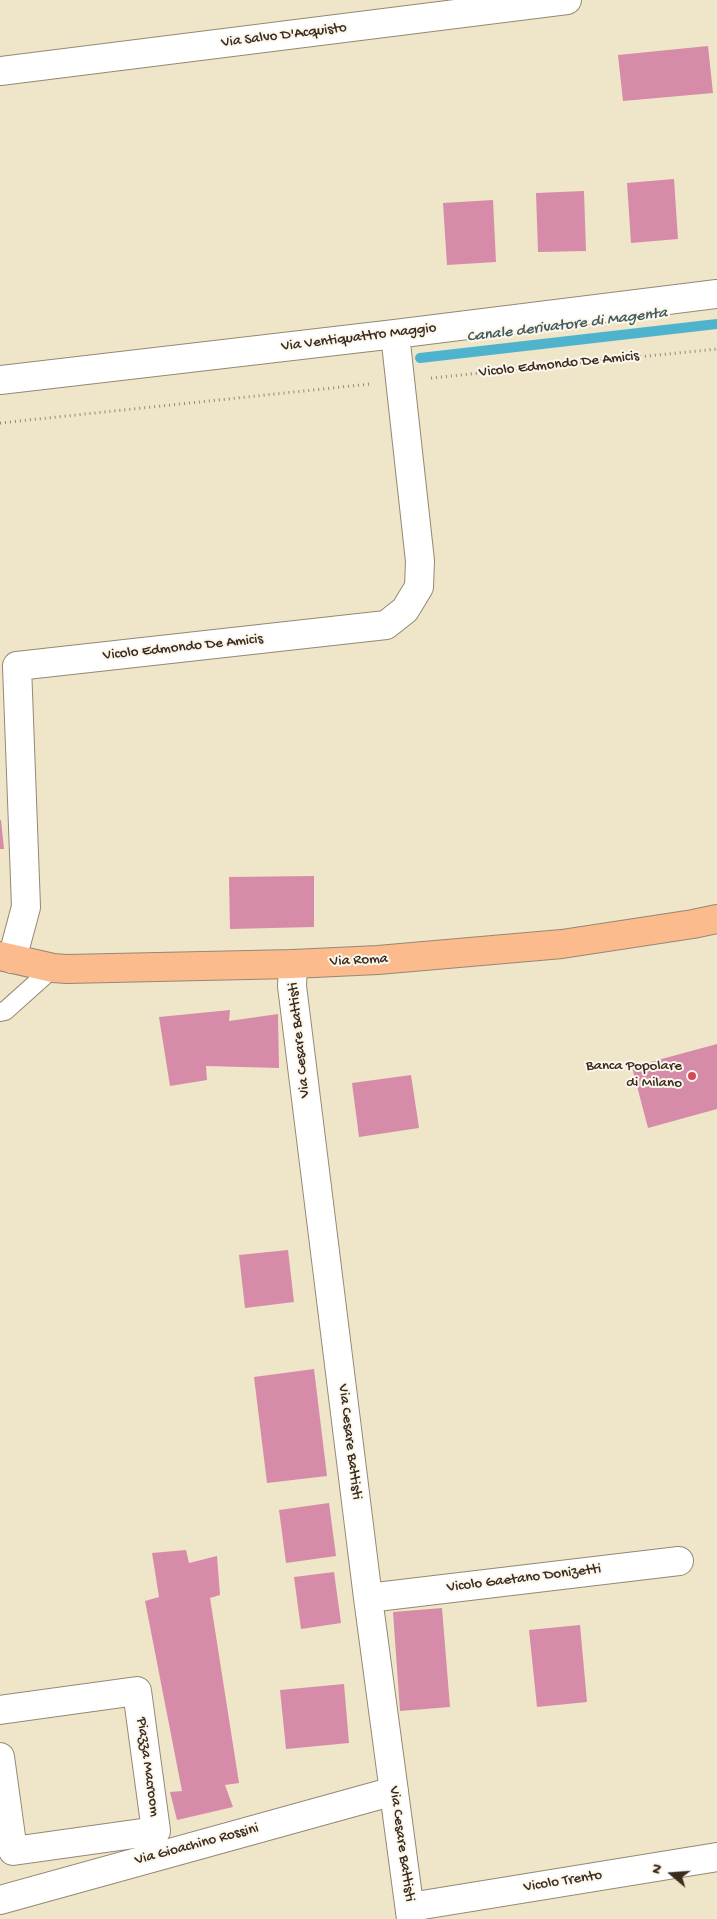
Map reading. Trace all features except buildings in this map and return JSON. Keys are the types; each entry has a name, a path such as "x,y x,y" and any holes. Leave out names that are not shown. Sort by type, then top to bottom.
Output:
{"main road":[{"name":"Via Roma","path":"6,957 67,970 378,960 562,944 717,919"}],"street":[{"name":"Via Salvo D'Acquisto","path":"0,71 567,0"},
{"name":"Via Ventiquattro Maggio","path":"0,380 717,294"},
{"name":"Vicolo Edmondo De Amicis","path":"6,957 26,907 17,666 386,625 405,610 419,587 420,561 395,334"},
{"name":"Via Cesare Battisti","path":"293,964 292,986 368,1598 411,1913"},
{"name":"Vicolo Gaetano Donizetti","path":"368,1598 679,1561"},
{"name":"Piazza Macroom","path":"0,1710 137,1691 156,1831 13,1852 0,1757"},
{"name":"Via Gioachino Rossini","path":"0,1900 394,1791"},
{"name":"Vicolo Trento","path":"411,1913 717,1857"}],"lane":[{"path":"0,1012 5,1011 53,968"}],"path":[{"name":"Vicolo Edmondo De Amicis","path":"401,381 717,349"},
{"path":"0,423 401,381"}],"waterway":[{"name":"Canale derivatore di Magenta","path":"420,358 717,324"}],"place":[{"name":"Banca Popolare di Milano","path":"692,1076"}]}
